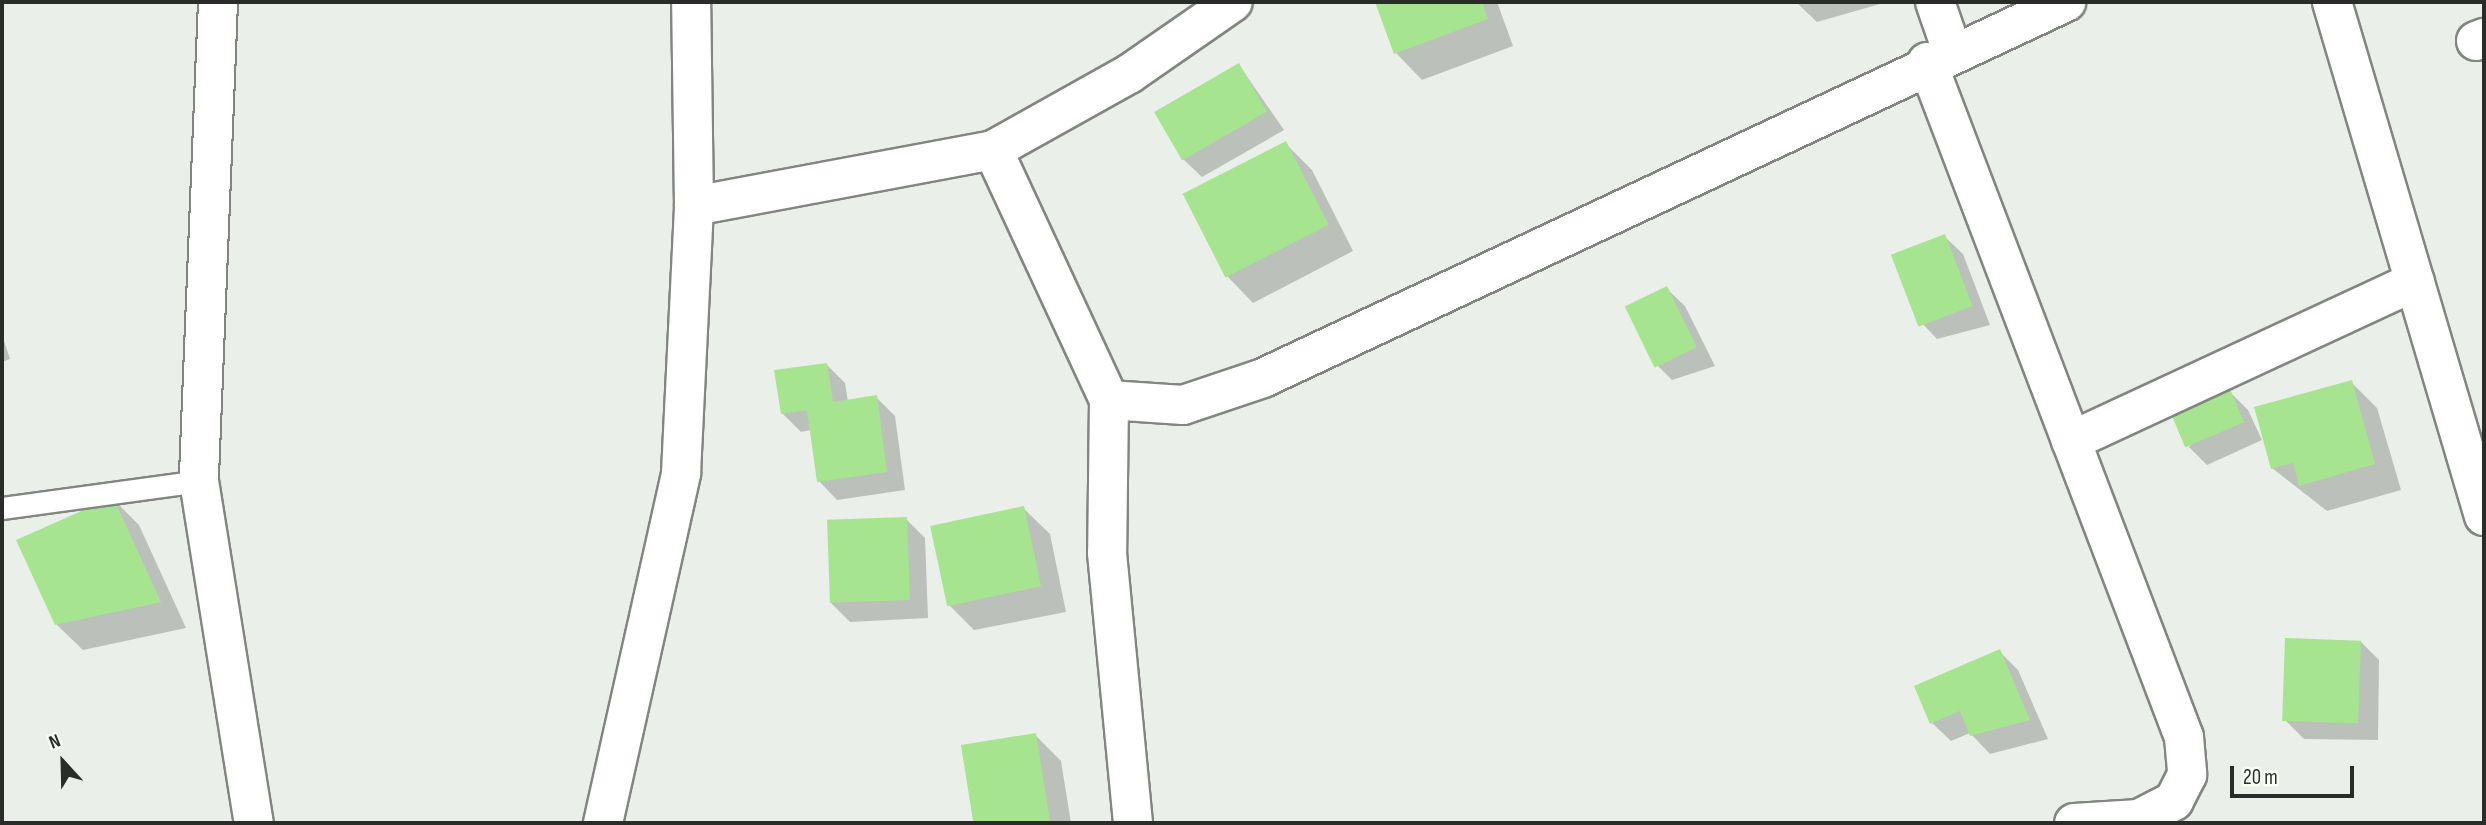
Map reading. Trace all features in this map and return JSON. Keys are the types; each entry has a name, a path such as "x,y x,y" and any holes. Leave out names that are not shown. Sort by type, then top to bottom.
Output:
{"street":[{"path":"218,2 199,481 254,823"},
{"path":"603,823 681,473 694,206 691,2"},
{"path":"694,206 993,150 1129,74 1233,2"},
{"path":"1935,2 1939,56 2071,441 2184,737 2187,775 2174,801 2139,819 2074,823"},
{"path":"1109,400 1183,405 1263,378 1939,56 2066,2"},
{"path":"2332,2 2484,516"},
{"path":"993,150 1109,400 1107,552 1133,823"},
{"path":"2071,441 2414,281"}],"lane":[{"path":"2,508 199,481"}],"building":[{"path":"1375,2 1482,2 1488,19 1394,54"},
{"path":"1239,63 1267,111 1182,160 1154,112"},
{"path":"1286,141 1329,225 1225,277 1183,194"},
{"path":"1945,234 1973,306 1918,327 1891,255"},
{"path":"1667,286 1697,347 1655,368 1625,307"},
{"path":"827,363 833,402 877,395 887,472 817,482 807,410 781,414 774,370"},
{"path":"2352,380 2375,464 2299,486 2293,463 2271,469 2254,407"},
{"path":"2230,389 2244,422 2185,447 2171,414"},
{"path":"113,497 161,602 55,625 16,540"},
{"path":"1024,506 1041,586 947,606 930,526"},
{"path":"907,517 910,600 830,603 827,520"},
{"path":"2285,638 2361,641 2358,724 2282,721"},
{"path":"2000,649 2030,720 1970,736 1960,711 1930,724 1914,686"},
{"path":"1036,733 1050,823 973,823 961,745"}]}
